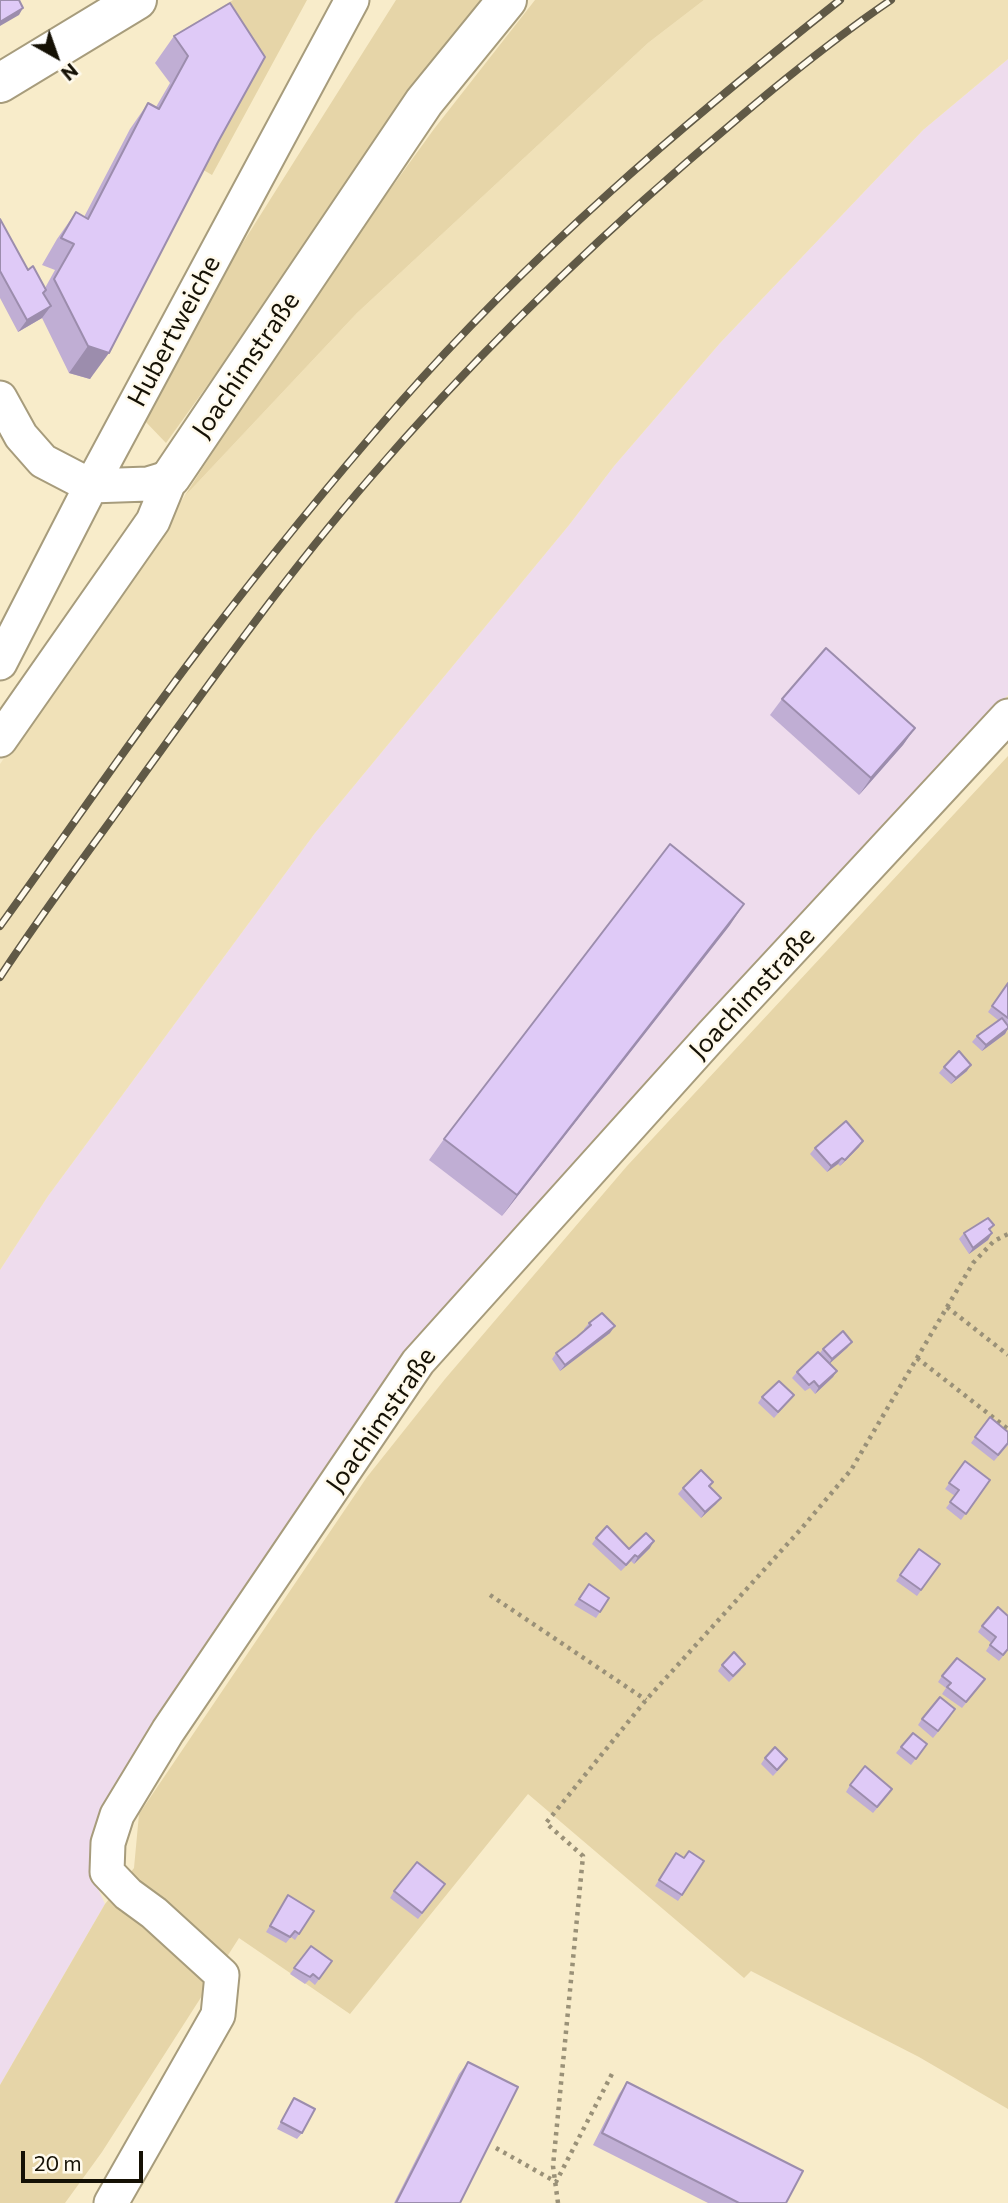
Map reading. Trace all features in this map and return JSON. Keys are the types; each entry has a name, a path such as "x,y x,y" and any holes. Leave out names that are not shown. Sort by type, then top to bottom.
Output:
{"street":[{"path":"0,83 137,0"},
{"name":"Hubertweiche","path":"0,663 90,486 352,0"},
{"name":"Joachimstraße","path":"0,740 153,521 171,477 424,102 507,0"},
{"path":"0,398 21,436 43,461 90,486 148,484 171,477"},
{"name":"Joachimstraße","path":"111,2203 218,2015 222,1975 154,1913 128,1894 107,1872 108,1843 117,1815 161,1741 418,1362 712,1035 1008,716"}],"path":[{"path":"558,2203 553,2166 583,1856 546,1823 646,1700 851,1470 973,1264 994,1241 1008,1234"},
{"path":"947,1307 1008,1355"},
{"path":"916,1358 1008,1429"},
{"path":"491,1595 646,1700"},
{"path":"556,2182 614,2070"},
{"path":"496,2148 556,2182"}],"shaded area":[{"path":"233,0 307,0 212,175 200,168 194,39 186,28"},
{"path":"396,0 484,0 166,443 143,419 215,287"},
{"path":"535,0 704,0 648,43 357,313 184,497 313,296 434,129"},
{"path":"704,0 1008,0 1008,59 923,130 720,343 614,466 569,525 315,833 48,1196 0,1270 0,764 184,497 357,313 648,43"},
{"path":"1008,59 1008,695 413,1352 94,1880 105,1904 0,2085 0,1270 48,1196 315,833 569,525 614,466 720,343 923,130"},
{"path":"1008,756 1008,2109 919,2057 751,1971 744,1978 528,1794 350,2014 239,1938 102,2152 65,2203 0,2203 0,2085 105,1904 134,1868 139,1814 367,1477 445,1379 627,1166"}],"building":[{"path":"0,0 19,0 23,8 0,22"},
{"path":"230,3 265,57 109,353 88,346 54,279 74,244 61,238 76,212 88,219 148,103 159,109 188,56 174,36"},
{"path":"0,219 28,270 33,266 51,306 27,320 0,271"},
{"path":"826,648 915,728 871,778 782,699"},
{"path":"670,844 744,904 517,1195 444,1139"},
{"path":"1008,983 1008,1018 992,1006"},
{"path":"1002,1018 1008,1028 986,1045 977,1036"},
{"path":"959,1051 971,1065 956,1078 944,1067"},
{"path":"846,1121 863,1141 845,1160 842,1158 831,1166 815,1148"},
{"path":"988,1218 994,1225 989,1229 992,1233 973,1248 964,1233"},
{"path":"602,1313 615,1326 565,1365 556,1353"},
{"path":"843,1331 852,1342 832,1359 823,1349"},
{"path":"818,1352 837,1371 819,1387 814,1381 809,1385 797,1372"},
{"path":"779,1381 794,1395 778,1412 762,1397"},
{"path":"990,1417 1008,1432 1008,1443 998,1455 975,1437"},
{"path":"965,1461 990,1480 966,1514 950,1502 959,1490 949,1483"},
{"path":"701,1470 713,1482 709,1486 721,1498 705,1512 683,1488"},
{"path":"607,1526 629,1549 646,1533 654,1541 626,1565 596,1538"},
{"path":"919,1549 940,1564 921,1590 900,1575"},
{"path":"589,1584 609,1598 600,1612 579,1599"},
{"path":"998,1607 1008,1616 1008,1649 1003,1655 990,1645 996,1637 982,1626"},
{"path":"734,1652 745,1664 733,1676 722,1665"},
{"path":"957,1658 985,1679 966,1702 947,1687 951,1683 942,1676"},
{"path":"940,1697 955,1709 938,1731 922,1719"},
{"path":"913,1733 927,1744 916,1759 901,1747"},
{"path":"775,1747 787,1759 777,1770 765,1758"},
{"path":"865,1766 892,1789 877,1807 850,1785"},
{"path":"689,1851 704,1861 682,1895 659,1880 676,1853 684,1858"},
{"path":"417,1862 445,1884 422,1913 394,1891"},
{"path":"288,1895 314,1911 299,1934 295,1931 290,1937 270,1926"},
{"path":"311,1946 332,1961 319,1979 313,1974 310,1977 294,1968"},
{"path":"468,2062 518,2087 460,2203 396,2203"},
{"path":"627,2082 803,2171 786,2203 739,2203 602,2133"},
{"path":"294,2098 315,2109 302,2133 281,2122"}],"railway":[{"path":"0,926 154,710 230,609 349,462 448,349 554,243 610,192 723,94 840,0"},
{"path":"0,977 251,627 339,514 407,436 522,314 645,199 786,78 891,0"}]}
